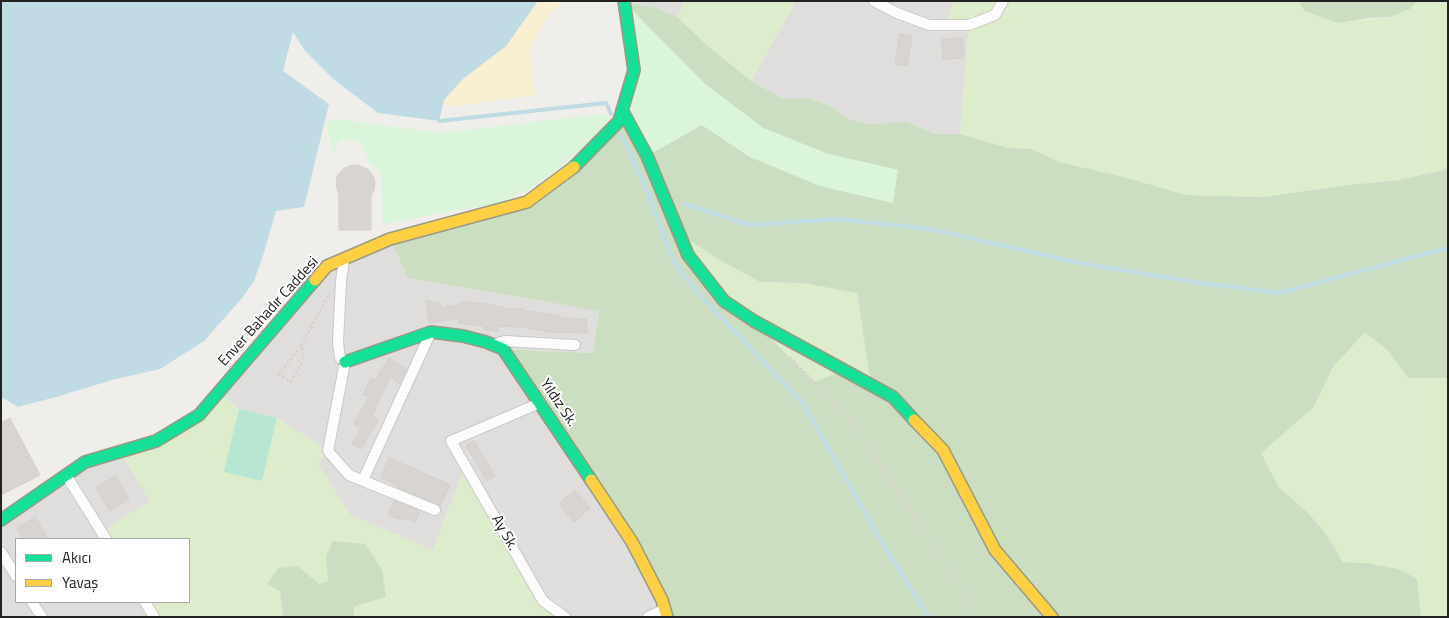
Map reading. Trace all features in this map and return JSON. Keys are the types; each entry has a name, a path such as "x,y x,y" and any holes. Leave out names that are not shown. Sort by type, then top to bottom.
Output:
{"street":[{"name":"Enver Bahadır Caddesi","path":"1,520 85,462 156,441 199,415 327,266 390,239 527,202 576,166 621,114 634,70 624,1"},
{"path":"874,1 897,14 929,25 969,25 995,15 1003,1"},
{"path":"621,114 647,156 688,255 724,301 754,321 893,397 943,450 995,550 1052,617"},
{"path":"344,259 338,342 340,358 345,362 328,451 349,474 435,510"},
{"path":"363,480 431,332"},
{"name":"Yıldız Sk.","path":"345,362 431,332 464,336 503,349 632,542 662,600 666,613"},
{"path":"493,345 504,342 574,345"},
{"name":"Ay Sk.","path":"540,403 451,441 543,602 564,617"},
{"path":"66,475 105,538"},
{"path":"1,552 15,574"},
{"path":"33,603 42,617"},
{"path":"146,603 154,617"},
{"path":"648,617 666,613"}],"path":[{"path":"301,346 304,352 301,364 291,382 279,375 301,346 328,296 341,282"},
{"path":"787,355 854,424 978,617"}],"shaded area":[{"path":"624,1 685,1 677,17 654,7"},
{"path":"796,1 955,1 945,25 969,25 960,134 935,134 907,122 867,124 849,119 833,107 809,98 783,99 751,81"},
{"path":"390,239 408,278 599,311 593,353 504,349 632,542 667,617 565,617 543,601 465,466 433,550 350,515 317,463 328,451 277,418 239,409 218,392 327,266"},
{"path":"120,451 150,501 102,532 105,538 15,538 15,603 146,603 154,617 1,617 1,520 85,462"}],"green space":[{"path":"685,1 796,1 751,81 708,46 677,17"},
{"path":"955,1 1298,1 1304,11 1338,23 1390,17 1410,9 1417,1 1448,1 1448,169 1399,180 1263,197 1186,195 1124,177 1059,162 1032,149 1008,148 960,134 969,26 945,25"},
{"path":"1299,1 1417,1 1410,9 1390,17 1338,23 1304,11"},
{"path":"624,2 654,7 677,17 708,46 751,81 783,99 809,98 833,107 849,119 867,124 907,122 935,134 960,134 1008,148 1032,149 1059,162 1124,177 1186,195 1263,197 1399,180 1448,169 1448,378 1408,378 1389,352 1365,332 1333,367 1313,408 1261,453 1278,486 1308,513 1324,531 1343,562 1365,563 1399,569 1417,579 1421,617 667,617 662,600 503,349 593,353 599,311 408,278 390,239 527,202 619,121 702,125 750,157 898,170 828,154 763,128 705,84","holes":["680,234 720,260 760,282 802,283 857,293 871,385 844,370 814,382 688,255"]},
{"path":"624,2 705,84 763,128 828,154 898,170 893,203 820,186 750,157 702,125 647,156 622,111 634,70"},
{"path":"603,114 610,118 592,139 545,180 503,202 383,224 381,172 369,163 362,145 353,141 340,140 334,154 325,123 339,119 439,133"},
{"path":"679,233 720,260 760,282 802,283 857,293 871,385 844,370 814,382 754,321 724,301"},
{"path":"1365,331 1389,352 1408,378 1448,378 1448,617 1421,617 1417,580 1400,569 1365,563 1343,562 1324,531 1308,513 1278,486 1260,453 1313,408 1333,367"},
{"path":"218,392 239,409 225,472 262,481 277,418 328,451 318,463 350,515 433,550 465,466 543,601 565,617 354,617 354,608 386,597 326,556 329,581 319,584 278,568 267,584 280,591 283,617 154,617 146,603 190,603 190,538 105,538 102,532 150,501 120,451 156,441"},
{"path":"239,409 277,418 262,481 224,472"},
{"path":"333,541 365,544 382,570 386,597 354,607 354,617 283,617 280,591 267,584 278,568 297,566 319,584 328,581 326,556"}],"sand":[{"path":"538,1 563,1 546,19 530,49 535,95 447,107 444,100 463,79 506,46"}],"water":[{"path":"1,1 538,1 506,46 463,79 444,100 439,121 378,113 333,79 305,51 293,32 283,71 329,104 304,207 276,211 254,281 243,297 204,341 160,369 112,380 18,407 1,397"}],"building":[{"path":"900,34 912,36 907,66 895,64"},
{"path":"963,38 964,58 943,59 942,39"},
{"path":"358,165 369,170 375,182 371,196 371,230 339,230 337,176 343,169"},
{"path":"426,301 440,303 441,308 461,304 461,302 482,303 510,309 525,309 525,311 559,316 559,318 586,319 587,333 550,332 520,327 498,326 498,331 484,330 484,326 459,323 460,318 429,323"},
{"path":"389,358 406,369 400,384 390,377 372,416 378,420 361,449 352,444 361,428 354,424 369,397 363,395 371,378 375,380"},
{"path":"10,418 40,475 1,495 1,423"},
{"path":"474,441 495,476 487,481 466,446"},
{"path":"389,458 450,485 440,506 398,488 399,486 381,478"},
{"path":"115,476 129,499 110,511 96,488"},
{"path":"575,490 590,508 574,522 559,504"},
{"path":"394,501 420,511 415,522 403,517 402,520 388,515"},
{"path":"35,517 47,538 23,538 17,528"}],"waterway":[{"path":"439,121 606,103 611,114"},
{"path":"621,135 645,186 674,262 696,291 803,403 883,544 929,617"},
{"path":"685,204 750,225 837,219 930,229 1079,263 1194,282 1279,293 1448,248"}],"traffic: fast":[{"path":"574,167 619,121 634,70 624,1"},
{"path":"622,110 647,156 688,255 724,301 754,321 893,397 914,420"},
{"path":"1,520 85,462 156,441 199,415 315,280"},
{"path":"345,362 431,332 463,336 503,349 591,480"}],"traffic: slow":[{"path":"315,280 327,266 390,239 527,202 574,167"},
{"path":"914,420 943,450 995,550 1052,617"},
{"path":"591,480 632,542 662,600 667,617"}]}
